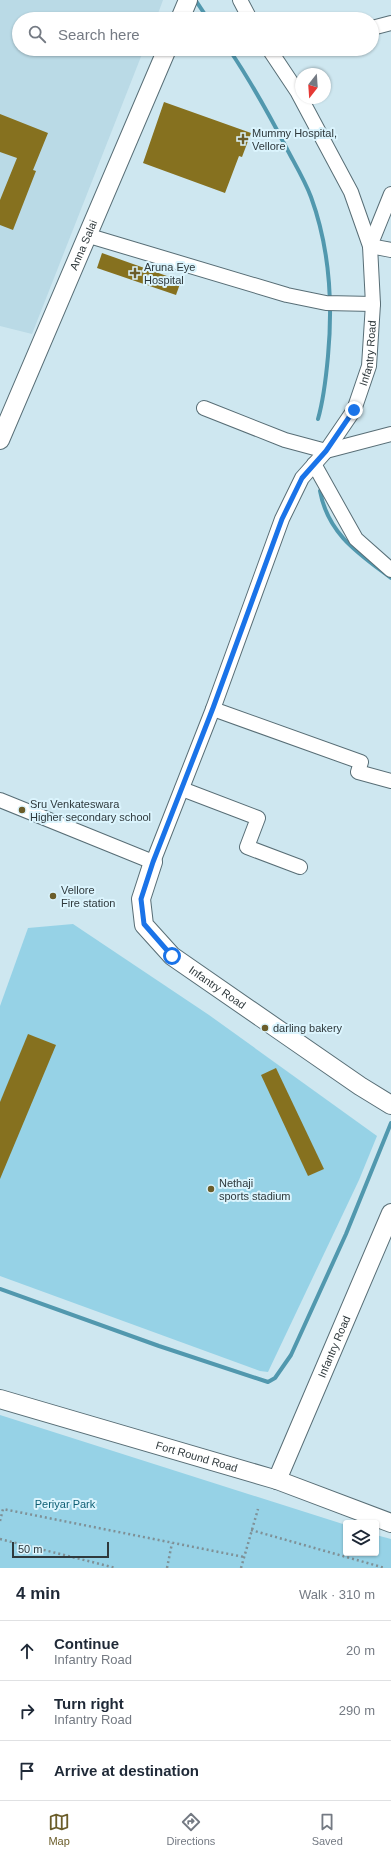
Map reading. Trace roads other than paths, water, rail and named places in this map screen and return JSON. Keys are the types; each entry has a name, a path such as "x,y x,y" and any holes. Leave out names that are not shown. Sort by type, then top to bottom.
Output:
{"main road":[{"path":"183,12 188,0"},
{"name":"Anna Salai","path":"0,440 86,235 164,56"},
{"name":"Infantry Road","path":"153,862 141,899 144,924 172,956 360,1086 391,1105"},
{"name":"Infantry Road","path":"277,1480 391,1213"},
{"name":"Fort Round Road","path":"0,1399 277,1480 391,1523"}],"street":[{"path":"240,0 246,12"},
{"path":"379,26 391,23"},
{"name":"Infantry Road","path":"153,862 213,708 282,519 302,478 326,451 354,410 369,366 373,304 370,246 351,192 297,91 274,56"},
{"path":"391,194 370,246 391,250"},
{"path":"86,235 287,295 326,303 373,304"},
{"path":"204,408 285,440 326,451 391,434"},
{"path":"314,464 356,539 391,570"},
{"path":"213,708 361,762 358,772 391,781"},
{"path":"182,789 258,818 247,847 300,867"},
{"path":"0,800 153,862"}],"waterway":[{"path":"196,1 203,12"},
{"path":"233,56 260,99 303,179 311,197 322,236 326,256 330,296 330,316 326,380 318,419"},
{"path":"320,491 324,506 337,531 356,551 391,578"},
{"path":"0,1289 159,1346 268,1382 275,1378 291,1355 346,1234 391,1123"}],"place":[{"name":"Mummy Hospital, Vellore","path":"243,139"},
{"name":"Aruna Eye Hospital","path":"135,273"},
{"name":"Sru Venkateswara Higher secondary school","path":"22,810"},
{"name":"Vellore Fire station","path":"53,896"},
{"name":"darling bakery","path":"265,1028"},
{"name":"Nethaji sports stadium","path":"211,1189"}],"park label":[{"name":"Periyar Park","path":"65,1504"}]}
